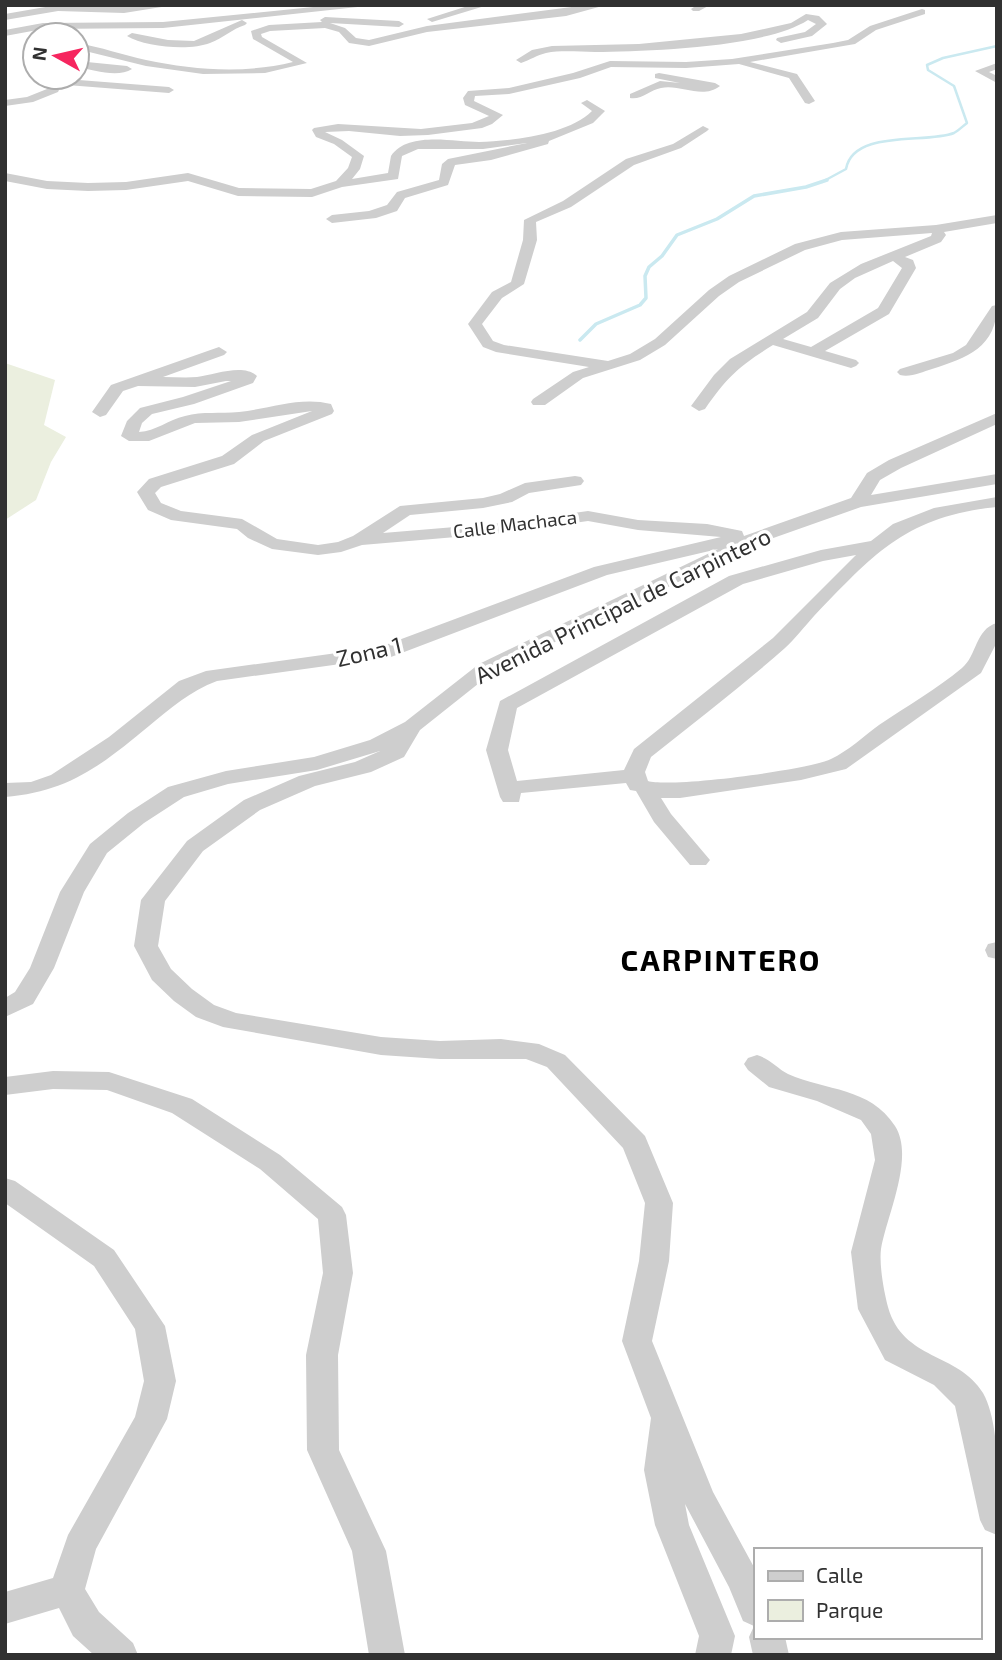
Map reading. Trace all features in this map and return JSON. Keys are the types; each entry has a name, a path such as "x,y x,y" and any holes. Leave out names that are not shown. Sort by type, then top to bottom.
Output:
{"street":[{"path":"5,17 58,8 124,10 169,5"},
{"path":"5,32 60,24 163,26 224,17 371,5"},
{"path":"91,49 191,71 291,66 302,63 258,39 255,33 269,28 326,25 373,29 443,17 483,5"},
{"path":"326,25 342,30 346,37 353,41 369,43 427,29 566,13 601,5"},
{"path":"340,184 354,169 358,156 338,142 320,135 318,130 340,128 401,133 471,127 491,121 497,115 469,103 468,98 472,93 509,91 566,78 610,64 686,65 736,62 851,42 873,28 922,12"},
{"path":"521,60 547,49 597,49 725,39 783,30 801,24 806,17 816,18 822,24 819,28 808,34 774,43 773,45 789,52"},
{"path":"91,35 128,36 185,44 207,41 232,25 255,21 310,19 399,24"},
{"path":"5,43 21,42"},
{"path":"736,62 793,76 809,101"},
{"path":"91,66 127,69 141,67 146,63"},
{"path":"997,66 980,71 997,80"},
{"path":"566,78 585,78 609,71 626,71 715,86 706,89 660,84 634,96"},
{"path":"91,83 169,90"},
{"path":"5,103 29,100 52,91"},
{"path":"5,177 47,185 88,187 127,186 188,177 238,192 312,193 340,184 394,176 395,159 400,151 414,146 480,145 543,139 589,121 599,109 587,103"},
{"path":"606,365 501,349 488,344 475,324 497,295 517,284 530,240 530,220 567,204 630,162 677,146 703,129"},
{"path":"332,219 371,215 392,208 401,195 444,182 448,174 448,164 491,156 544,142 543,139"},
{"path":"540,402 578,375 635,356 660,342 724,286 761,264 790,251 841,236 936,229 997,219"},
{"path":"699,406 719,378 735,362 813,315 818,304 840,280 936,239 939,234 936,229"},
{"path":"813,352 884,311 909,268 908,262 893,256"},
{"path":"905,372 958,356 972,348 997,309"},
{"path":"770,340 852,363"},
{"path":"100,412 117,388 219,352"},
{"path":"131,381 195,382 226,376 249,376 248,380 188,401 146,411 135,421 129,436 139,438 157,435 195,418 236,417 316,406 325,408 326,411 258,438 228,460 155,483 146,492 154,506 177,516 242,524 272,544 318,550 341,547 359,540 406,510 483,503 506,498 525,488 575,481"},
{"path":"858,502 873,477 895,464 997,418"},
{"name":"Avenida Principal de Carpintero","path":"5,1009 24,998 42,968 72,892 98,849 136,818 176,792 226,778 317,763 378,745 412,726 486,668 753,539 858,502 997,479"},
{"path":"698,860 662,817 634,772 642,754 780,642 806,613 902,525 937,511 966,504 997,502"},
{"name":"Calle Machaca","path":"359,540 503,528 588,516 638,525 707,530 753,539"},
{"name":"Zona 1","path":"5,790 33,788 59,780 117,742 186,685 213,675 384,653 601,571 728,541 753,539"},
{"path":"876,546 821,556 736,580 507,705 497,750 509,792 640,782 657,791 680,791 801,773 838,764 974,669 987,641 997,629"},
{"path":"412,726 396,752 363,767 307,781 252,805 195,846 153,900 146,946 161,974 183,995 205,1011 232,1021 382,1045 440,1050 530,1050 556,1061 635,1143 659,1203 654,1261 637,1341 698,1497 744,1582 754,1607"},
{"path":"757,1064 778,1080 827,1094 871,1113 885,1132 889,1160 866,1252 873,1309 896,1351 945,1376 970,1400 997,1520"},
{"path":"5,1086 53,1080 108,1081 182,1106 270,1162 332,1215 338,1273 322,1355 323,1450 369,1551 387,1655"},
{"path":"5,1188 104,1258 150,1326 160,1381 151,1419 80,1546 67,1590 86,1624 120,1655"},
{"path":"666,1419 661,1470 672,1525 717,1636 713,1655"},
{"path":"5,1608 67,1590"}],"green space":[{"path":"5,363 55,380 44,425 66,437 51,462 36,500 5,520"}],"waterway":[{"path":"824,181 846,169 852,156 862,148 892,140 942,136 959,130 967,123 954,86 928,70 927,65 943,58 997,46"},
{"path":"580,340 596,324 640,305 646,298 645,276 649,267 662,256 677,235 717,219 754,196 824,181"}],"district":[{"name":"CARPINTERO","path":"721,961"}]}
